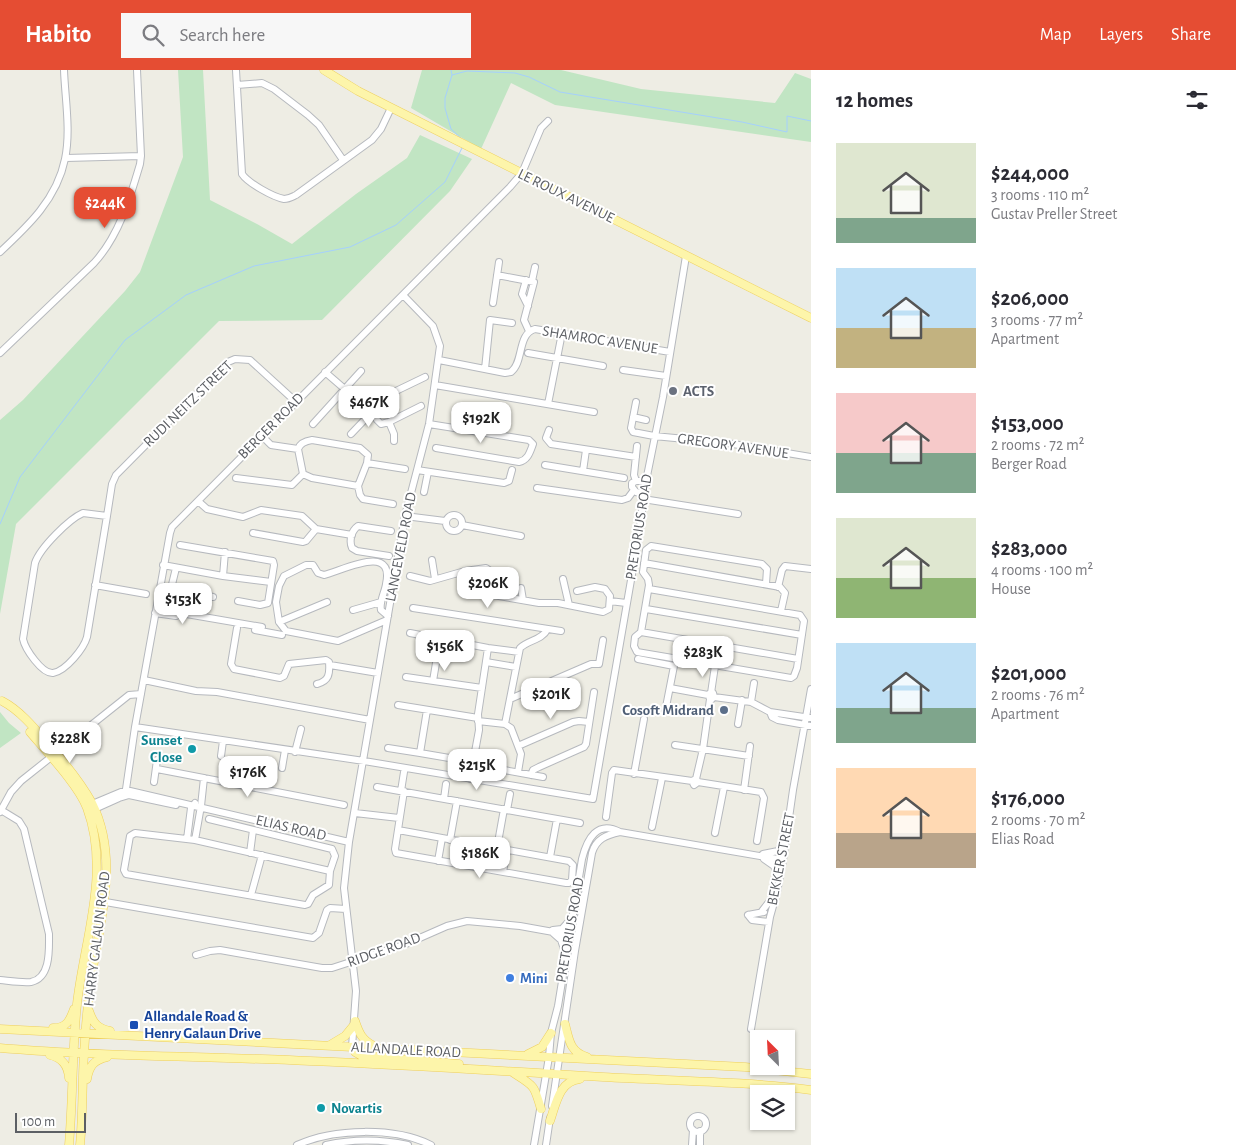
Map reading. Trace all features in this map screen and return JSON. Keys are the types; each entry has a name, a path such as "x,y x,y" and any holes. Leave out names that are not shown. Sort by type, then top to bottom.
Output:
{"main road":[{"name":"LE ROUX AVENUE","path":"324,70 391,108 811,318"},
{"name":"HARRY GALAUN ROAD","path":"1,700 30,724 54,756 90,808 104,841 107,860 104,902 92,968 88,1004 82,1103"},
{"name":"HARRY GALAUN ROAD","path":"72,1103 74,1032 77,1002 97,877 90,808"},
{"path":"32,1030 59,1028 65,1025 70,1019 77,1002"},
{"path":"88,1004 95,1024 102,1029 122,1034"},
{"path":"330,1045 345,1036 355,1023"},
{"path":"355,1023 359,1034 367,1043 376,1047"},
{"path":"565,1024 570,1044 574,1050 581,1055 594,1059"},
{"name":"ALLANDALE ROAD","path":"0,1029 744,1067 811,1074"},
{"path":"524,1056 542,1047 551,1033"},
{"path":"352,1047 355,1052 362,1056 432,1060 470,1065 483,1069"},
{"name":"ALLANDALE ROAD","path":"0,1048 84,1054 318,1061 509,1070 547,1074 773,1085 811,1090"},
{"path":"34,1051 56,1057 64,1062 68,1073 72,1103 69,1145"},
{"path":"80,1145 82,1103 91,1066 105,1057 122,1054"},
{"path":"509,1070 532,1084 541,1109"},
{"path":"550,1122 559,1094 566,1083 574,1080 605,1077"}],"street":[{"path":"0,252 35,217 51,196 58,182 66,158 67,124 64,70"},
{"path":"0,353 94,263 106,250 115,234 134,182 141,156 137,70"},
{"path":"236,70 241,166 244,177 282,198 290,198 377,135 391,108"},
{"path":"237,84 262,83 274,89 308,115 319,126 343,160"},
{"name":"BERGER ROAD","path":"125,793 155,613 172,526 522,173 541,128 548,121"},
{"path":"66,158 141,156"},
{"name":"PRETORIUS ROAD","path":"470,779 593,799 686,256"},
{"path":"493,303 499,262"},
{"path":"529,331 524,320 528,306 522,294 531,281 535,267"},
{"path":"497,275 531,281"},
{"name":"LANGEVELD ROAD","path":"352,1047 356,990 344,888 370,720 405,516 429,424 440,346 433,326 403,295"},
{"path":"485,369 490,320 512,323"},
{"name":"SHAMROC AVENUE","path":"438,360 504,373 514,370 526,335 534,329 670,352"},
{"path":"548,404 562,333"},
{"path":"528,353 603,366"},
{"name":"RUDI NEITZ STREET","path":"107,516 83,513 77,516 47,544 37,557 23,628 23,639 27,649 44,670 54,673 83,649 87,637 95,585 107,516 112,484 116,475 228,362 235,359 250,360 295,401"},
{"path":"623,370 666,376"},
{"path":"313,424 361,371"},
{"path":"324,372 344,389 360,396 369,404 379,423 389,422 421,406"},
{"path":"369,404 425,377"},
{"path":"435,385 594,412"},
{"path":"636,402 633,417 646,420"},
{"path":"351,434 372,412"},
{"name":"GREGORY AVENUE","path":"633,417 631,428 633,432 654,436 720,442 811,457"},
{"path":"389,422 394,441"},
{"path":"429,424 529,440 533,444 529,455 520,462 436,448"},
{"path":"549,430 546,438 549,443 636,457"},
{"path":"262,436 271,445 298,449"},
{"path":"298,449 304,442 312,440 360,448 368,455 367,463 358,486 360,495 363,499 393,504"},
{"path":"636,481 634,475 637,446"},
{"path":"236,478 289,486 296,483 303,474 298,449"},
{"path":"583,471 586,450"},
{"path":"367,463 405,469"},
{"path":"545,465 624,478"},
{"path":"417,470 504,483 509,481 512,470"},
{"path":"424,492 428,472"},
{"path":"303,474 312,478 358,486"},
{"path":"646,481 636,481 632,483 632,487 644,496 738,514"},
{"path":"537,488 622,500 628,498 634,490"},
{"path":"198,501 207,509 241,517 247,517 261,510 302,516 316,529 352,535"},
{"path":"450,515 455,515 461,520 462,525 459,530 450,531 446,527 445,521 450,515"},
{"path":"405,516 445,521"},
{"path":"462,525 521,536"},
{"path":"389,556 354,550 351,545 352,535 356,527 391,531"},
{"path":"253,533 302,542 306,541 316,529"},
{"path":"180,545 273,561 269,598 266,604 260,605 238,600"},
{"path":"649,589 799,614 803,617 804,621 796,672 790,678 638,652 634,646 635,637 642,632 649,589 648,579 643,572 646,549 655,546 762,564 766,569 766,584"},
{"path":"223,576 225,552"},
{"path":"432,560 435,579"},
{"path":"381,562 386,567 388,577 381,602 381,610 388,618 338,641 291,633 283,628 279,622 276,602 281,581 284,576 306,565 313,565 318,573 324,575 359,563 381,562"},
{"path":"644,563 778,587 783,589 785,593 781,611"},
{"path":"164,565 223,576 271,582"},
{"path":"778,587 782,570 785,566 811,569"},
{"path":"176,568 167,605 169,611 262,627"},
{"path":"410,576 427,580 465,570 486,568 489,570 491,577 491,591 493,595 569,605 605,612 609,609 610,600 607,590 601,588 577,591"},
{"path":"563,579 569,605"},
{"path":"95,585 146,594"},
{"path":"171,588 213,597"},
{"path":"521,588 523,600"},
{"path":"476,590 491,591"},
{"path":"610,600 626,603"},
{"path":"279,622 327,602"},
{"path":"353,610 381,602"},
{"path":"413,608 561,631"},
{"path":"646,609 802,635"},
{"path":"155,613 282,635"},
{"path":"236,628 231,666 237,670 280,678 284,676 290,663 329,661 327,679 317,684"},
{"path":"505,724 519,652 522,646 544,635 547,630"},
{"path":"642,632 798,659"},
{"path":"410,633 519,652"},
{"path":"433,681 440,639"},
{"path":"510,700 591,664 599,664 603,640"},
{"path":"135,727 364,761 470,779 479,730 478,719 488,648"},
{"path":"638,659 672,665 674,669 665,712"},
{"path":"486,662 516,666"},
{"path":"330,665 378,673"},
{"path":"695,781 703,749 715,666"},
{"path":"406,678 482,688"},
{"path":"144,680 196,691 217,692 370,720"},
{"path":"751,702 754,683"},
{"path":"670,688 742,700 751,702 770,712 808,718"},
{"name":"BEKKER STREET","path":"751,1029 769,919 777,892 783,860 793,790 808,726 811,690"},
{"path":"531,775 533,770 584,747 594,692"},
{"path":"0,980 30,982 39,978 45,972 47,965 49,943 24,829 19,821 1,811 17,784 129,695 141,694"},
{"path":"738,724 742,700"},
{"path":"398,705 505,724 511,728 518,746 520,754 518,772"},
{"path":"420,753 427,710"},
{"path":"770,712 772,717 778,720 808,726"},
{"path":"634,774 644,719"},
{"path":"518,746 573,722 589,722"},
{"path":"295,752 301,729"},
{"path":"221,756 223,741"},
{"path":"675,745 749,756"},
{"path":"744,790 750,746"},
{"path":"388,748 455,759"},
{"path":"282,768 285,750"},
{"path":"154,782 157,760"},
{"path":"157,769 344,805"},
{"path":"504,770 543,777"},
{"path":"606,817 613,771 695,781 761,792 763,794 757,841"},
{"path":"398,830 572,862 570,883 396,853 394,851 404,772"},
{"path":"195,840 202,808 201,794 204,778"},
{"path":"652,827 662,778"},
{"path":"444,799 446,784"},
{"path":"377,787 580,823"},
{"path":"715,833 724,787"},
{"path":"90,808 125,793"},
{"name":"ELIAS ROAD","path":"125,793 202,808 350,842"},
{"path":"187,839 192,806 201,794"},
{"path":"497,848 510,794"},
{"path":"450,840 456,801"},
{"path":"355,813 399,818"},
{"path":"209,819 332,850 335,856 330,871 329,885 313,895 308,904 305,905 126,874 124,870 130,836 135,833 195,840 330,871"},
{"path":"550,857 557,819"},
{"name":"PRETORIUS ROAD","path":"534,1145 547,1074 551,1033 558,1006 582,859 585,845 589,838 595,832 609,828 620,832 783,860"},
{"path":"250,852 253,830"},
{"name":"PRETORIUS ROAD","path":"546,1145 581,912 594,847 605,836 620,832"},
{"path":"759,856 778,851 787,836"},
{"path":"438,861 442,838"},
{"path":"503,872 507,850"},
{"path":"251,895 262,855"},
{"path":"759,856 774,866 779,878"},
{"path":"769,919 752,920 748,915 762,911 770,898 777,892"},
{"path":"94,900 312,938 319,934 327,910 330,908 346,909"},
{"path":"762,911 769,919"},
{"path":"570,935 581,912"},
{"path":"550,931 562,929 573,916"},
{"name":"RIDGE ROAD","path":"196,955 220,950 322,968 341,966 406,944 447,926 467,921 488,922 570,935"},
{"path":"550,931 561,940 566,953"},
{"path":"692,1145 693,1130 690,1126 690,1121 694,1117 699,1116 705,1123 704,1128 700,1131 700,1145"},
{"path":"693,1130 700,1131"},
{"path":"298,1145 321,1137 334,1135 392,1141 408,1145"},
{"path":"374,1140 404,1136 432,1145"},
{"path":"326,1145 365,1139"}],"green space":[{"path":"178,70 203,70 210,200 292,244 356,194 407,158 420,135 472,159 450,191 322,320 219,321 16,524 0,614 0,420 23,400 125,291 140,272 183,157"},
{"path":"422,70 561,70 641,89 775,103 795,73 811,79 811,142 555,105 511,83 481,149 411,108"},
{"path":"0,712 21,733 0,748"}],"waterway":[{"path":"451,70 452,75"},
{"path":"464,141 451,129 445,108 445,98 452,75 467,71 515,73 529,77 560,92 742,122 787,132 787,116 811,121"},
{"path":"0,524 20,477 125,340 186,295 254,266 350,247 396,225 445,182 463,146"}],"place":[{"name":"ACTS","path":"673,391"},
{"name":"Cosoft Midrand","path":"724,710"},
{"name":"Sunset Close","path":"192,749"},
{"name":"Mini","path":"510,978"},
{"name":"Allandale Road & Henry Galaun Drive","path":"134,1025"},
{"name":"Novartis","path":"321,1108"}]}
